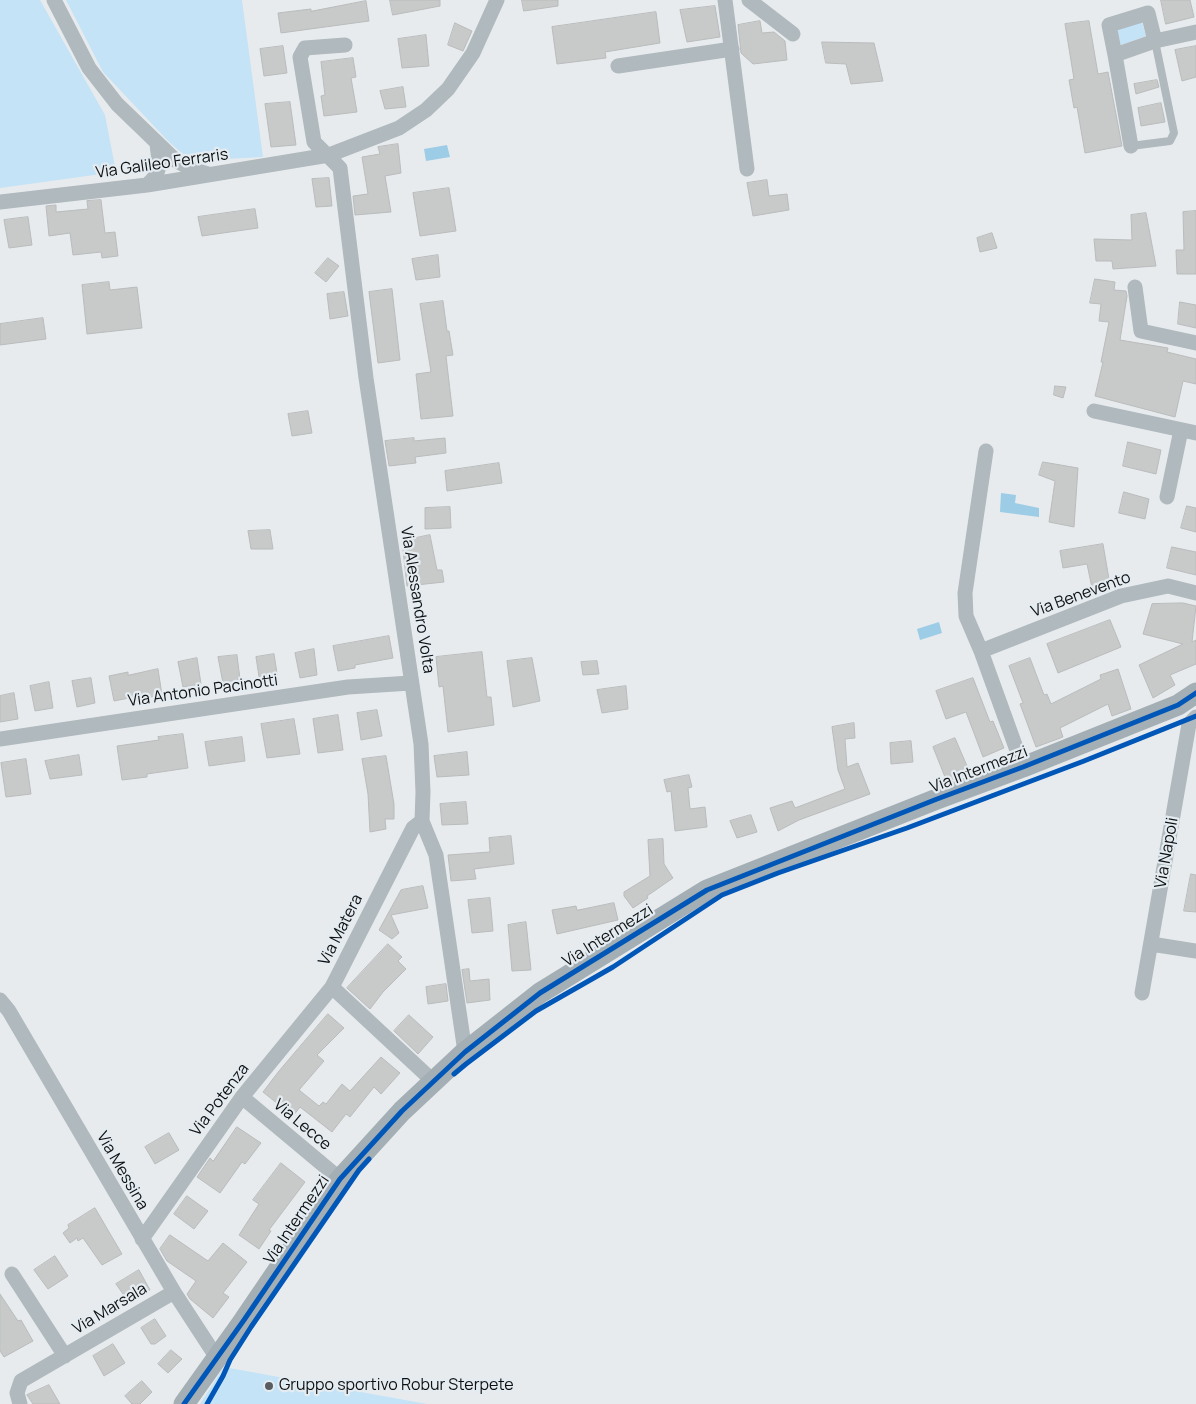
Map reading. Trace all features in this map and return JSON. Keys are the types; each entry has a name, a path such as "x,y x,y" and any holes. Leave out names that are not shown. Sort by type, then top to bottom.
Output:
{"street":[{"path":"329,156 399,128 426,110 448,89 473,53 497,0"},
{"path":"725,0 747,169"},
{"path":"749,0 793,34"},
{"path":"55,1 89,68 117,104 175,160 194,170 210,175"},
{"path":"1131,146 1109,25 1148,13 1155,41"},
{"path":"1115,55 1155,41 1196,32"},
{"name":"Via Alessandro Volta","path":"345,45 305,48 300,57 314,142 340,168 366,378 421,744 422,821 436,855 465,1052"},
{"path":"618,66 732,49"},
{"path":"148,185 156,177 160,168 157,144"},
{"name":"Via Galileo Ferraris","path":"0,202 148,185 329,156"},
{"path":"171,181 175,160"},
{"path":"160,168 171,181"},
{"path":"1135,287 1141,331 1196,343"},
{"path":"1094,411 1189,432 1167,496"},
{"path":"986,451 965,593 966,616 981,651 1023,767"},
{"name":"Via Benevento","path":"981,651 1121,596 1168,586 1196,593"},
{"name":"Via Antonio Pacinotti","path":"0,739 348,687 411,683"},
{"name":"Via Intermezzi","path":"184,1404 340,1179 402,1111 465,1052 540,993 707,890 1187,702 1196,693"},
{"name":"Via Napoli","path":"1142,993 1189,724 1196,716"},
{"name":"Via Matera","path":"422,821 413,828 332,987 434,1082"},
{"path":"1151,944 1196,951"},
{"name":"Via Potenza","path":"142,1239 242,1097 332,987"},
{"name":"Via Messina","path":"0,1000 9,1011 174,1292 217,1358"},
{"name":"Via Lecce","path":"242,1097 340,1179"},
{"name":"Via Marsala","path":"12,1274 65,1356"},
{"name":"Via Marsala","path":"20,1404 17,1393 21,1381 174,1292"}],"lane":[{"path":"1131,146 1170,141 1174,133 1155,41"}],"shaded area":[{"path":"0,0 40,0 105,115 116,172 0,188"},
{"path":"66,0 242,0 263,157 191,161 169,142 103,72"},
{"path":"1142,22 1146,36 1121,45 1117,30"},
{"path":"447,145 450,157 426,161 424,149"},
{"path":"1001,493 1016,495 1015,503 1039,508 1039,517 1000,512"},
{"path":"939,622 942,633 920,640 917,629"},
{"name":"Gruppo sportivo Robur Sterpete","path":"224,1367 427,1404 200,1404"}],"building":[{"path":"390,0 440,0 440,6 393,15"},
{"path":"522,0 558,0 558,6 524,11"},
{"path":"1161,0 1190,0 1194,17 1166,24"},
{"path":"366,1 369,21 281,33 278,13 311,9 311,11"},
{"path":"715,6 720,37 687,42 680,10"},
{"path":"656,12 660,43 605,52 606,58 557,64 552,27"},
{"path":"760,21 762,33 774,32 785,41 787,60 753,64 741,53 738,25"},
{"path":"1089,21 1098,74 1108,72 1122,146 1085,153 1077,107 1074,108 1069,80 1074,79 1065,24"},
{"path":"455,23 472,31 463,51 448,45"},
{"path":"426,35 429,66 402,68 398,39"},
{"path":"822,42 874,43 883,81 851,84 846,64 826,63"},
{"path":"283,46 287,73 264,76 260,49"},
{"path":"1196,46 1196,77 1182,81 1175,50"},
{"path":"353,58 356,77 351,78 357,112 324,116 321,96 325,95 321,62"},
{"path":"1157,80 1159,87 1136,94 1134,84"},
{"path":"403,87 406,107 385,109 380,91"},
{"path":"290,102 296,145 271,147 265,104"},
{"path":"1161,103 1165,122 1141,126 1138,108"},
{"path":"398,144 401,173 385,176 391,212 355,215 353,196 368,194 362,157 380,154 378,147"},
{"path":"329,178 332,206 316,207 312,179"},
{"path":"767,180 769,196 787,194 789,210 753,216 747,183"},
{"path":"449,188 456,231 420,236 413,193"},
{"path":"101,200 105,233 115,232 118,256 102,258 101,252 73,255 70,233 49,236 46,206 56,205 56,212 88,209 87,201"},
{"path":"255,209 258,228 202,236 198,217"},
{"path":"1196,211 1196,274 1177,274 1176,250 1184,250 1183,212"},
{"path":"1146,213 1156,266 1113,269 1112,261 1096,261 1094,239 1132,240 1131,215"},
{"path":"28,217 32,245 9,248 4,220"},
{"path":"992,233 997,248 980,252 977,238"},
{"path":"438,255 440,277 416,280 412,259"},
{"path":"328,258 339,266 326,282 315,273"},
{"path":"1095,279 1115,282 1114,290 1126,291 1127,296 1120,340 1168,348 1167,352 1196,359 1196,384 1183,381 1175,417 1095,396 1103,362 1101,362 1109,322 1099,321 1101,304 1090,303"},
{"path":"109,282 110,290 137,287 142,328 87,334 82,285"},
{"path":"392,289 400,360 378,363 369,292"},
{"path":"344,292 348,316 330,319 327,294"},
{"path":"443,301 447,331 449,331 453,355 446,356 453,416 421,419 416,374 431,372 420,304"},
{"path":"1180,302 1196,305 1196,328 1178,324"},
{"path":"43,318 46,339 0,345 0,324"},
{"path":"1055,386 1066,387 1063,398 1054,395"},
{"path":"308,411 312,433 292,436 288,414"},
{"path":"414,438 414,441 445,438 446,453 415,457 416,463 389,466 385,441"},
{"path":"1128,442 1161,450 1156,474 1123,466"},
{"path":"1043,462 1078,468 1074,527 1049,522 1055,481 1039,475"},
{"path":"499,463 502,483 447,491 445,471"},
{"path":"1124,492 1149,499 1145,519 1119,513"},
{"path":"1187,506 1196,508 1196,532 1181,528"},
{"path":"450,507 451,528 425,529 425,508"},
{"path":"270,530 273,549 251,549 248,531"},
{"path":"430,535 437,570 442,570 444,582 407,586 402,541"},
{"path":"1103,544 1110,585 1092,588 1087,564 1063,568 1060,551"},
{"path":"1172,547 1196,552 1196,575 1167,568"},
{"path":"1183,603 1196,606 1192,642 1196,640 1196,664 1170,675 1175,685 1153,698 1139,665 1183,644 1143,634 1152,604"},
{"path":"1110,620 1121,647 1058,673 1047,644"},
{"path":"389,636 393,658 355,665 355,668 338,671 333,646"},
{"path":"314,649 317,675 300,678 295,653"},
{"path":"482,652 487,697 491,697 494,725 448,732 443,686 439,687 436,657"},
{"path":"274,654 278,680 260,683 256,657"},
{"path":"237,655 240,679 223,683 218,657"},
{"path":"197,658 201,684 183,687 178,662"},
{"path":"532,658 540,701 513,707 507,661"},
{"path":"1030,658 1044,695 1047,694 1051,704 1101,679 1100,675 1118,669 1131,709 1112,716 1108,704 1060,728 1063,737 1036,747 1020,704 1023,703 1009,666"},
{"path":"597,661 599,674 583,675 581,662"},
{"path":"158,669 162,695 145,698 144,695 114,701 109,676 128,672 128,675"},
{"path":"91,678 95,703 77,707 72,681"},
{"path":"973,678 990,722 993,721 1004,748 983,757 966,712 946,719 936,691"},
{"path":"49,682 53,708 35,711 30,686"},
{"path":"626,686 628,709 602,713 597,690"},
{"path":"14,693 18,719 0,722 0,696"},
{"path":"377,710 382,736 361,740 357,713"},
{"path":"338,715 343,750 318,753 313,719"},
{"path":"294,719 300,754 267,758 261,724"},
{"path":"854,723 855,738 845,739 847,767 858,763 870,794 799,820 778,831 770,808 792,801 795,808 845,789 838,770 832,727"},
{"path":"183,734 188,768 147,774 147,777 122,780 117,746 159,740 158,737"},
{"path":"242,737 245,761 209,766 205,742"},
{"path":"955,738 970,773 947,782 933,747"},
{"path":"911,741 913,762 891,764 890,743"},
{"path":"467,752 469,775 437,777 434,756"},
{"path":"79,755 82,775 50,779 45,761"},
{"path":"386,756 394,804 394,819 385,819 386,829 370,832 368,794 362,759"},
{"path":"26,759 31,794 6,797 1,763"},
{"path":"689,775 692,787 688,788 690,809 705,807 707,827 675,831 671,791 667,792 664,780"},
{"path":"466,802 468,824 442,825 440,804"},
{"path":"751,815 757,832 737,838 730,821"},
{"path":"511,836 514,864 474,869 476,879 451,881 448,855 490,852 489,838"},
{"path":"663,839 664,864 673,878 633,908 624,896 624,892 650,876 648,840"},
{"path":"1191,874 1196,875 1196,912 1184,911"},
{"path":"423,886 428,908 391,915 399,933 392,939 379,930 401,890"},
{"path":"490,898 493,931 472,933 468,900"},
{"path":"614,903 618,920 557,934 552,910 576,906 577,910"},
{"path":"526,922 531,970 512,971 508,925"},
{"path":"388,944 402,957 398,961 406,969 383,992 370,1009 347,988"},
{"path":"469,969 470,981 489,979 490,1000 467,1003 462,970"},
{"path":"446,984 448,1001 428,1004 426,987"},
{"path":"328,1014 344,1028 317,1055 324,1061 299,1090 319,1106 323,1102 326,1104 342,1084 350,1091 381,1057 400,1073 381,1094 374,1087 350,1117 346,1114 332,1132 300,1107 293,1116 263,1092"},
{"path":"409,1015 433,1037 418,1054 394,1031"},
{"path":"237,1127 261,1143 245,1164 242,1162 220,1193 197,1177 210,1158 213,1161"},
{"path":"169,1133 179,1150 155,1164 145,1147"},
{"path":"281,1163 305,1182 269,1230 271,1231 259,1249 239,1235 259,1204 253,1200"},
{"path":"187,1196 208,1211 194,1229 174,1214"},
{"path":"95,1208 122,1254 102,1265 83,1238 78,1241 77,1238 70,1243 63,1233 69,1228 68,1225"},
{"path":"170,1235 208,1261 223,1243 247,1262 223,1293 229,1297 213,1318 190,1299 187,1294 196,1281 167,1261 160,1249"},
{"path":"55,1256 68,1276 48,1289 34,1270"},
{"path":"139,1270 150,1290 128,1301 116,1284"},
{"path":"0,1294 18,1321 21,1320 33,1341 4,1357 0,1351"},
{"path":"155,1319 166,1336 155,1344 151,1344 141,1328"},
{"path":"113,1344 125,1363 104,1376 93,1356"},
{"path":"171,1350 182,1359 168,1373 158,1364"},
{"path":"142,1381 152,1392 140,1404 132,1404 125,1396"},
{"path":"49,1385 60,1404 33,1404 27,1395"}],"cycle path":[{"path":"184,1404 340,1179 402,1111 465,1052 540,993 707,890 1178,705 1196,693"},
{"path":"454,1074 536,1011 613,967 722,895 778,873 907,828 1196,716"},
{"path":"207,1404 230,1360 251,1327 359,1170 369,1159"}],"place":[{"name":"Gruppo sportivo Robur Sterpete","path":"269,1386"}]}
